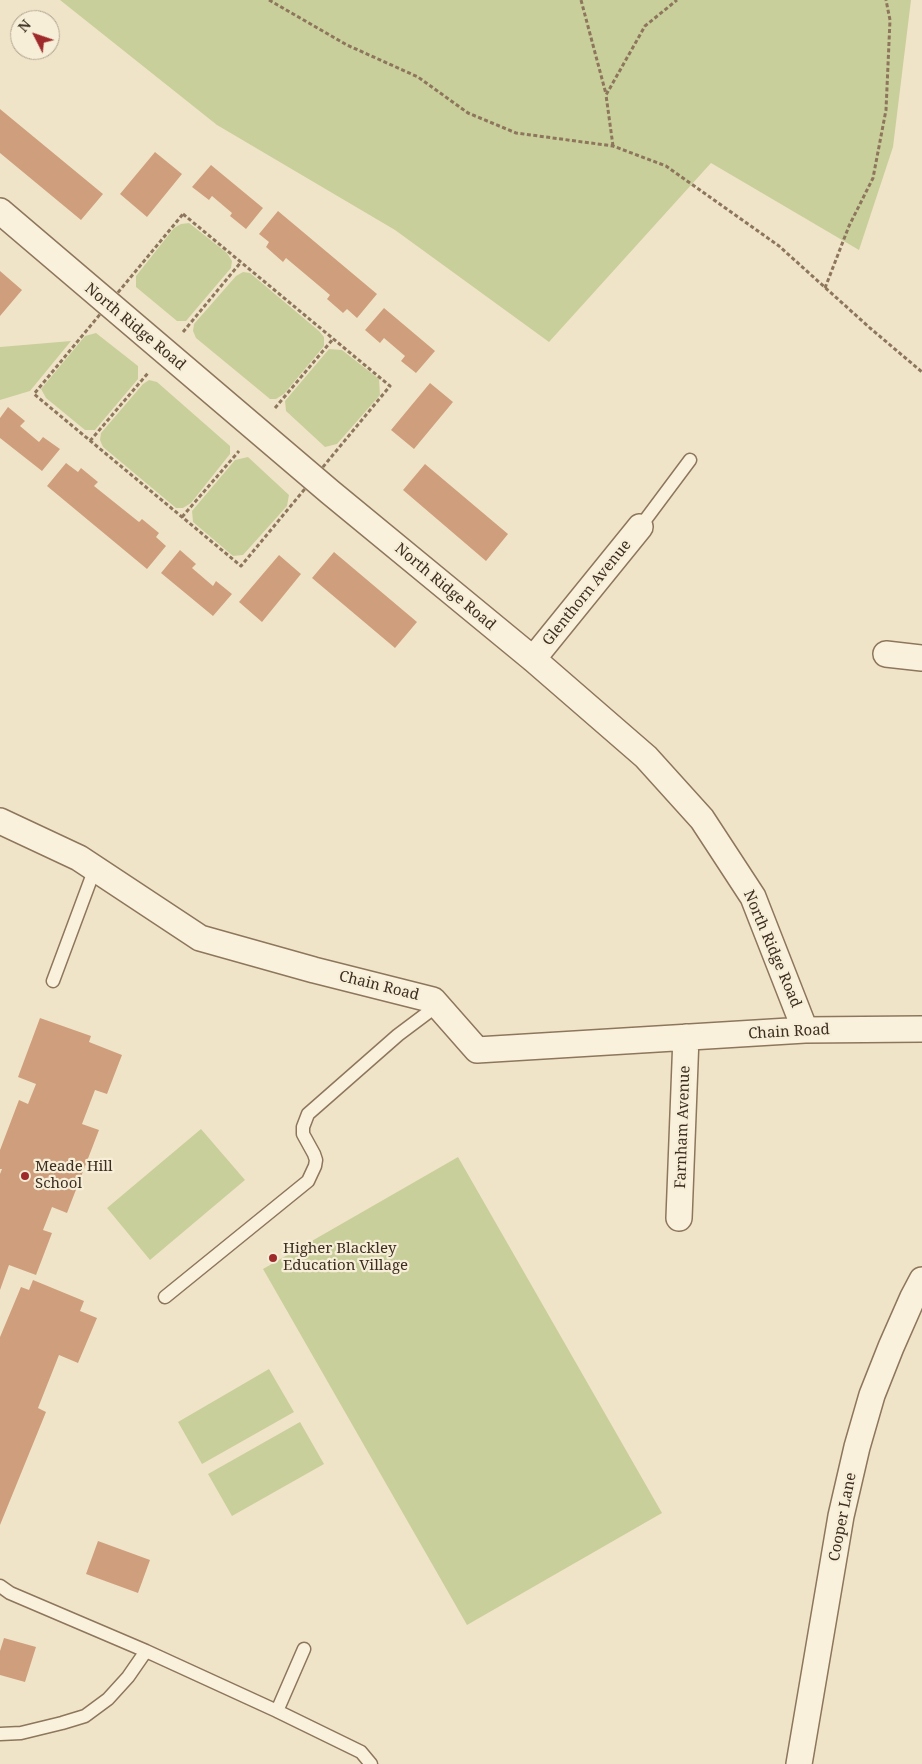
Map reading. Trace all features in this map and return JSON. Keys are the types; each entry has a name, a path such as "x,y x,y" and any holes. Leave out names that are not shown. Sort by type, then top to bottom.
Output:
{"street":[{"name":"North Ridge Road","path":"0,211 330,492 533,659 646,757 702,819 754,897 805,1030"},
{"name":"Glenthorn Avenue","path":"533,659 640,527"},
{"path":"886,654 922,658"},
{"name":"Chain Road","path":"0,821 79,858 200,938 314,970 433,1000 477,1050 805,1030 922,1028"},
{"name":"Farnham Avenue","path":"679,1218 686,1037"},
{"name":"Cooper Lane","path":"799,1764 841,1516 857,1447 872,1395 922,1280"}],"lane":[{"path":"640,527 690,460"},
{"path":"53,981 95,868"},
{"path":"165,1297 308,1181 316,1160 303,1134 303,1127 308,1114 398,1035 438,1005"},
{"path":"3,1591 146,1651 277,1711 361,1752 371,1764"},
{"path":"277,1711 304,1650"},
{"path":"0,1734 21,1733 85,1716 108,1700 128,1677 146,1651"}],"path":[{"path":"269,0 347,45 418,77 468,113 516,133 613,146 666,166 779,246 922,372"},
{"path":"582,0 606,95 613,146"},
{"path":"606,95 645,26 677,0"},
{"path":"825,288 849,226 872,178 886,110 890,20 886,0"}],"green space":[{"path":"60,0 911,0 893,147 859,250 711,163 549,342 395,230 217,125"},
{"path":"189,223 227,253 232,261 231,268 186,321 177,321 136,287 136,276 174,228 181,224"},
{"path":"243,272 250,273 324,337 324,346 284,394 276,399 270,399 196,338 193,331 194,324 236,276"},
{"path":"96,333 138,366 138,379 95,430 85,430 46,398 41,389 85,336"},
{"path":"71,341 30,391 0,400 0,347"},
{"path":"329,349 342,350 379,379 380,395 337,444 325,447 286,411 285,401"},
{"path":"149,380 157,382 230,446 230,454 191,503 183,508 176,508 103,447 100,440 101,433 143,384"},
{"path":"248,457 289,495 287,506 243,555 233,556 193,522 192,511 235,460"},
{"path":"201,1129 245,1180 150,1260 107,1208"},
{"path":"458,1157 662,1513 467,1625 263,1269"},
{"path":"269,1369 294,1412 202,1464 178,1422"},
{"path":"300,1422 324,1464 232,1516 208,1474"}],"building":[{"path":"0,109 103,194 81,220 0,153"},
{"path":"155,152 182,174 147,217 120,194"},
{"path":"211,165 263,208 246,229 230,216 232,213 212,196 209,200 192,187"},
{"path":"278,211 377,294 357,318 347,309 343,313 327,299 330,295 286,258 283,262 266,247 269,242 259,234"},
{"path":"0,271 22,290 0,316"},
{"path":"384,308 435,351 416,373 401,361 405,356 384,338 380,343 365,330"},
{"path":"430,383 453,402 414,449 391,430"},
{"path":"8,407 25,421 20,426 39,442 43,437 60,449 42,471 0,438 0,418"},
{"path":"66,463 78,472 81,468 98,482 94,486 139,522 142,519 159,533 156,537 166,546 147,569 47,486"},
{"path":"425,464 508,534 486,561 403,490"},
{"path":"180,550 196,564 192,568 213,586 216,581 232,594 213,616 161,573"},
{"path":"334,552 417,622 395,648 312,578"},
{"path":"279,555 301,574 262,622 239,602"},
{"path":"40,1018 91,1036 89,1042 122,1055 107,1094 95,1090 82,1124 99,1130 67,1213 52,1207 43,1230 52,1233 36,1275 9,1265 0,1290 0,1174 2,1169 0,1169 0,1150 19,1100 28,1104 36,1084 18,1077"},
{"path":"33,1280 84,1301 80,1311 97,1318 78,1363 59,1355 38,1408 46,1412 0,1525 0,1337 21,1287 29,1290"},
{"path":"98,1541 150,1560 138,1593 86,1574"},
{"path":"4,1638 36,1647 25,1682 0,1675 0,1651"}],"place":[{"name":"Meade Hill School","path":"25,1176"},
{"name":"Higher Blackley Education Village","path":"273,1258"}]}
